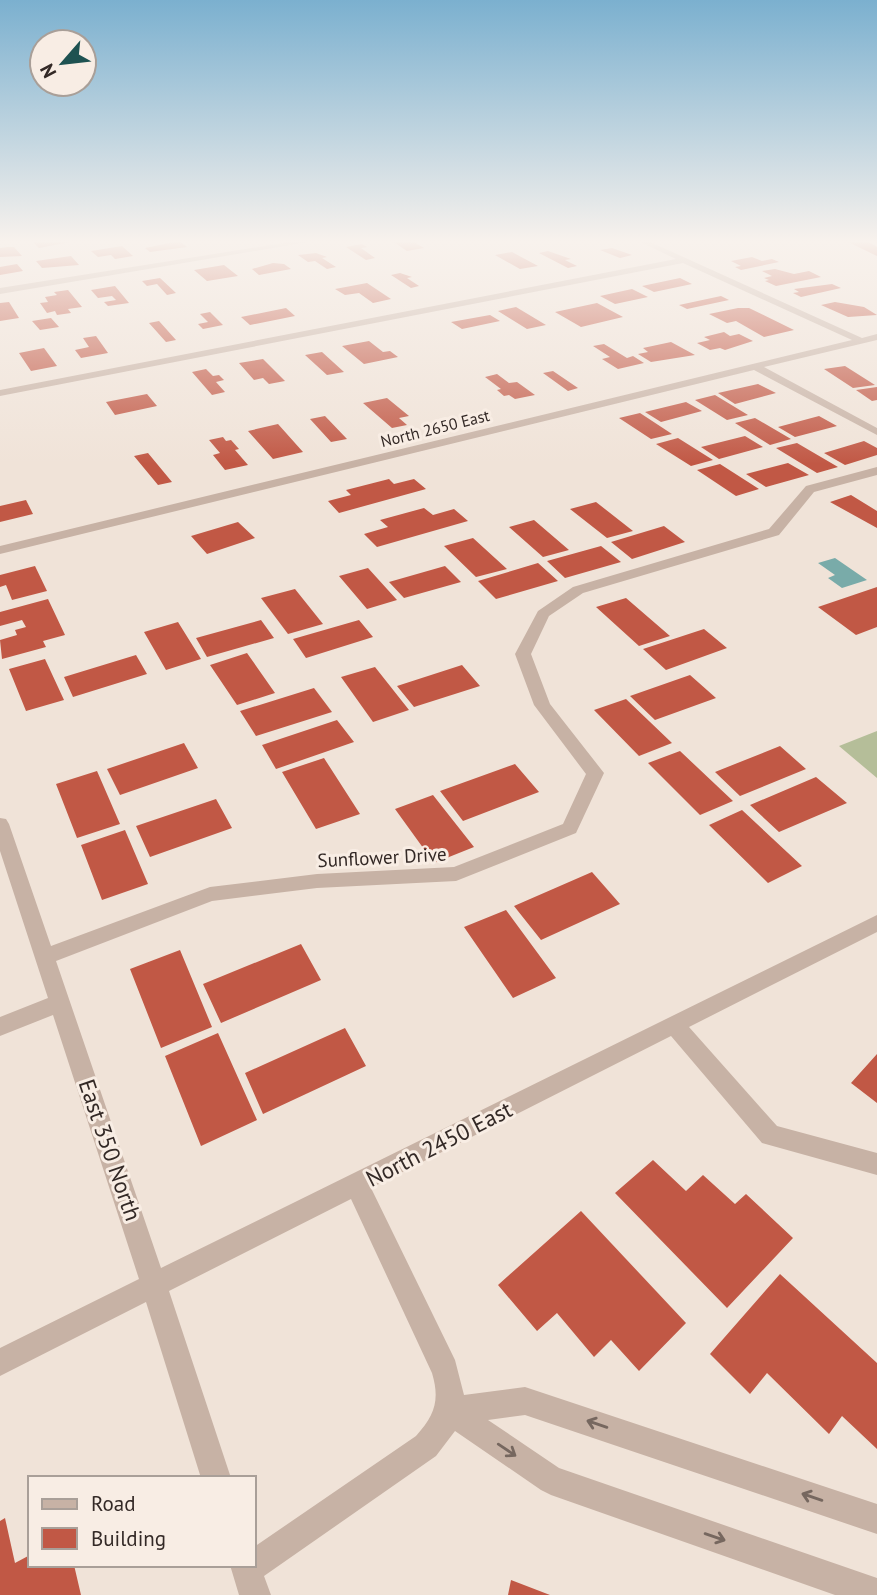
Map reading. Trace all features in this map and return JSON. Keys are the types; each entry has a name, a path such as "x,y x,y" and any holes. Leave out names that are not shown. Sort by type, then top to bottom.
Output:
{"street":[{"path":"0,393 399,315"},
{"path":"806,315 862,341"},
{"name":"North 2650 East","path":"0,550 877,337"},
{"path":"756,367 877,432"},
{"name":"Sunflower Drive","path":"45,957 210,894 317,881 456,874 570,828 595,773 542,705 523,654 543,614 578,590 774,532 810,489 877,471"},
{"name":"East 350 North","path":"0,824 215,1476"},
{"name":"North 2450 East","path":"0,1362 877,923"},
{"path":"0,1027 60,1003"},
{"path":"675,1026 771,1135 877,1164"},
{"path":"251,1572 426,1446 441,1431 450,1411 451,1391 445,1370 357,1185"},
{"path":"450,1411 525,1401 877,1519"},
{"path":"450,1411 551,1480 877,1594"}],"green space":[{"path":"877,731 877,778 839,746"}],"water":[{"path":"835,558 867,580 842,588 828,578 835,575 818,563"}],"building":[{"path":"0,315 17,315 19,318 0,321"},
{"path":"201,315 213,315 223,325 203,329 198,324 208,322"},
{"path":"249,315 295,316 250,325 241,317"},
{"path":"488,315 500,321 462,329 451,322"},
{"path":"505,315 530,315 546,325 527,329"},
{"path":"561,315 623,317 581,327"},
{"path":"712,315 764,315 794,330 764,337 736,321 727,323"},
{"path":"51,318 59,327 40,330 32,321"},
{"path":"159,321 176,340 166,342 149,323"},
{"path":"724,332 730,336 739,334 753,341 725,350 710,350 697,343 710,340 704,337"},
{"path":"96,336 108,353 81,358 75,350 89,347 83,338"},
{"path":"369,341 383,352 390,351 398,357 364,364 342,346"},
{"path":"671,342 695,355 651,362 638,354 648,352 643,348"},
{"path":"604,344 627,358 633,356 644,363 618,369 602,359 610,357 593,346"},
{"path":"44,348 57,366 31,371 19,353"},
{"path":"322,352 344,372 327,375 305,355"},
{"path":"263,359 285,381 269,384 263,378 254,380 239,363"},
{"path":"845,366 875,385 853,388 824,369"},
{"path":"206,369 213,376 219,375 224,380 216,382 225,392 212,395 192,372"},
{"path":"553,371 578,388 568,391 543,373"},
{"path":"497,374 509,383 517,382 535,395 515,399 509,395 504,396 497,390 501,389 485,377"},
{"path":"758,384 776,393 735,404 718,393"},
{"path":"877,387 877,400 872,401 856,390"},
{"path":"147,394 157,406 115,415 106,402"},
{"path":"715,395 748,415 727,420 695,400"},
{"path":"387,398 409,416 399,418 407,425 392,428 363,403"},
{"path":"686,402 702,411 661,422 645,412"},
{"path":"640,413 672,434 651,439 619,418"},
{"path":"325,416 347,439 331,442 310,419"},
{"path":"819,416 837,426 795,437 778,427"},
{"path":"755,418 791,439 770,445 735,423"},
{"path":"278,424 303,452 273,459 248,431"},
{"path":"745,436 763,447 719,459 701,447"},
{"path":"223,437 226,441 231,440 239,449 235,450 248,465 225,470 213,455 220,453 209,440"},
{"path":"678,438 713,460 691,466 656,444"},
{"path":"864,441 877,448 877,455 845,465 824,453"},
{"path":"797,443 838,467 817,473 776,448"},
{"path":"148,453 172,482 158,485 134,456"},
{"path":"788,463 809,475 766,487 746,474"},
{"path":"720,464 759,489 736,496 697,470"},
{"path":"389,479 394,484 414,479 426,489 339,513 328,501 351,495 346,490"},
{"path":"851,495 877,511 877,528 830,502"},
{"path":"26,500 33,514 0,522 0,506"},
{"path":"596,502 633,531 607,538 570,509"},
{"path":"424,508 433,515 454,509 468,521 377,547 364,534 388,527 380,520"},
{"path":"534,520 569,550 543,557 509,527"},
{"path":"238,522 255,538 207,554 191,536"},
{"path":"664,526 685,542 632,559 611,542"},
{"path":"473,538 507,569 476,577 444,546"},
{"path":"601,546 621,562 565,578 547,561"},
{"path":"538,563 558,581 496,599 478,581"},
{"path":"35,566 47,591 12,600 6,585 0,587 0,575"},
{"path":"445,566 461,582 404,598 389,582"},
{"path":"368,568 397,600 367,609 339,576"},
{"path":"877,587 877,627 856,635 818,607"},
{"path":"295,589 323,624 288,634 261,598"},
{"path":"626,598 670,636 639,646 596,607"},
{"path":"48,599 65,635 43,641 46,647 2,659 0,640 17,635 15,630 26,627 22,620 0,626 0,612"},
{"path":"261,620 274,638 207,657 196,638"},
{"path":"359,620 373,637 306,658 293,639"},
{"path":"178,622 201,659 166,670 144,632"},
{"path":"704,629 727,648 666,670 643,649"},
{"path":"247,653 275,693 237,705 210,665"},
{"path":"136,655 147,674 73,697 64,677"},
{"path":"45,659 64,700 26,711 9,669"},
{"path":"462,665 480,686 414,707 397,686"},
{"path":"375,667 409,710 373,722 341,677"},
{"path":"690,675 716,698 655,720 630,696"},
{"path":"314,688 332,712 256,736 240,711"},
{"path":"626,699 672,743 639,756 594,710"},
{"path":"337,720 354,742 276,769 262,745"},
{"path":"184,743 198,768 120,795 107,769"},
{"path":"780,746 806,769 740,796 715,772"},
{"path":"680,751 733,801 700,815 648,763"},
{"path":"324,758 360,814 316,829 282,772"},
{"path":"515,764 539,792 463,821 440,791"},
{"path":"97,771 120,824 77,838 56,784"},
{"path":"816,777 847,803 779,832 750,805"},
{"path":"433,795 474,847 434,863 395,809"},
{"path":"216,799 232,828 150,857 136,826"},
{"path":"742,810 802,866 768,883 709,825"},
{"path":"125,830 148,884 102,900 81,845"},
{"path":"592,872 620,904 541,940 514,906"},
{"path":"506,910 556,978 513,998 464,927"},
{"path":"301,944 321,980 221,1023 203,984"},
{"path":"180,950 212,1027 161,1048 130,969"},
{"path":"345,1028 366,1066 263,1114 245,1073"},
{"path":"218,1033 257,1120 201,1146 165,1056"},
{"path":"877,1054 877,1103 851,1083"},
{"path":"653,1160 686,1191 703,1175 735,1204 746,1194 793,1238 727,1308 615,1193"},
{"path":"581,1211 686,1323 639,1371 611,1340 594,1357 557,1313 537,1331 498,1285"},
{"path":"780,1274 877,1363 877,1449 842,1416 829,1434 767,1373 750,1394 710,1354"},
{"path":"5,1518 15,1563 28,1556 28,1567 74,1567 81,1595 0,1595 0,1521"},
{"path":"511,1580 550,1595 508,1595"}]}
